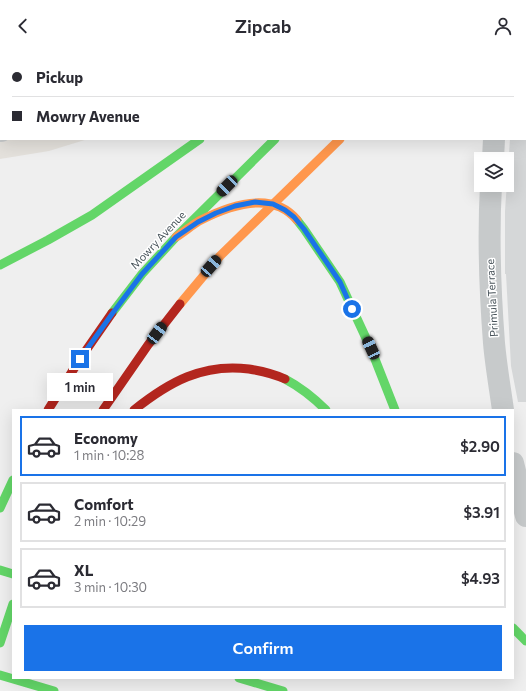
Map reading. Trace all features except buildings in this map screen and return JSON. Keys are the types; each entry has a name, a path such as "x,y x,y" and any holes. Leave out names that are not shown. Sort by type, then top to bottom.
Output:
{"main road":[{"path":"0,265 92,215 199,140"},
{"name":"Mowry Avenue","path":"49,409 80,359 142,274 176,237 274,140"},
{"path":"105,409 148,345 184,298 220,256 339,140"},
{"path":"176,237 198,222 216,213 235,206 255,202 273,204 285,210 294,217 304,229 340,282 371,348 395,409"},
{"path":"135,409 149,397 174,382 194,374 220,368 248,368 274,374 298,386 317,400 325,409"},
{"path":"0,508 12,482"},
{"path":"0,570 12,574"},
{"path":"0,643 12,607"},
{"path":"0,609 12,613"},
{"path":"514,629 526,641"},
{"path":"0,675 12,679"},
{"path":"14,679 54,691"},
{"path":"241,679 283,691"}],"street":[{"path":"493,152 494,140"},
{"name":"Primula Terrace","path":"491,192 491,282 494,344 503,409"},
{"path":"514,467 526,516"}],"shaded area":[{"path":"0,140 85,140 49,151 0,159"}],"traffic: fast":[{"path":"0,265 92,215 199,140"},
{"path":"112,313 142,274 176,237 274,140"},
{"path":"297,220 340,282 371,349 395,409"},
{"path":"285,379 307,393 325,409"},
{"path":"0,508 12,482"},
{"path":"0,570 12,574"},
{"path":"0,643 12,607"},
{"path":"514,629 526,641"},
{"path":"0,675 12,679"},
{"path":"14,679 54,691"},
{"path":"242,679 283,691"}],"traffic: slow":[{"path":"180,304 220,256 339,140"},
{"path":"176,237 199,221 211,215 236,206 250,204 263,203 275,205 287,211 297,220"}],"traffic: jam":[{"path":"104,409 148,345 180,304"},
{"path":"49,409 80,359 112,313"},
{"path":"135,409 174,383 202,372 232,368 249,369 268,373 285,379"}],"route":[{"path":"80,359 142,274 176,237 198,222 216,213 235,206 255,202 273,204 285,210 294,217 304,229 340,282 352,309"}]}
